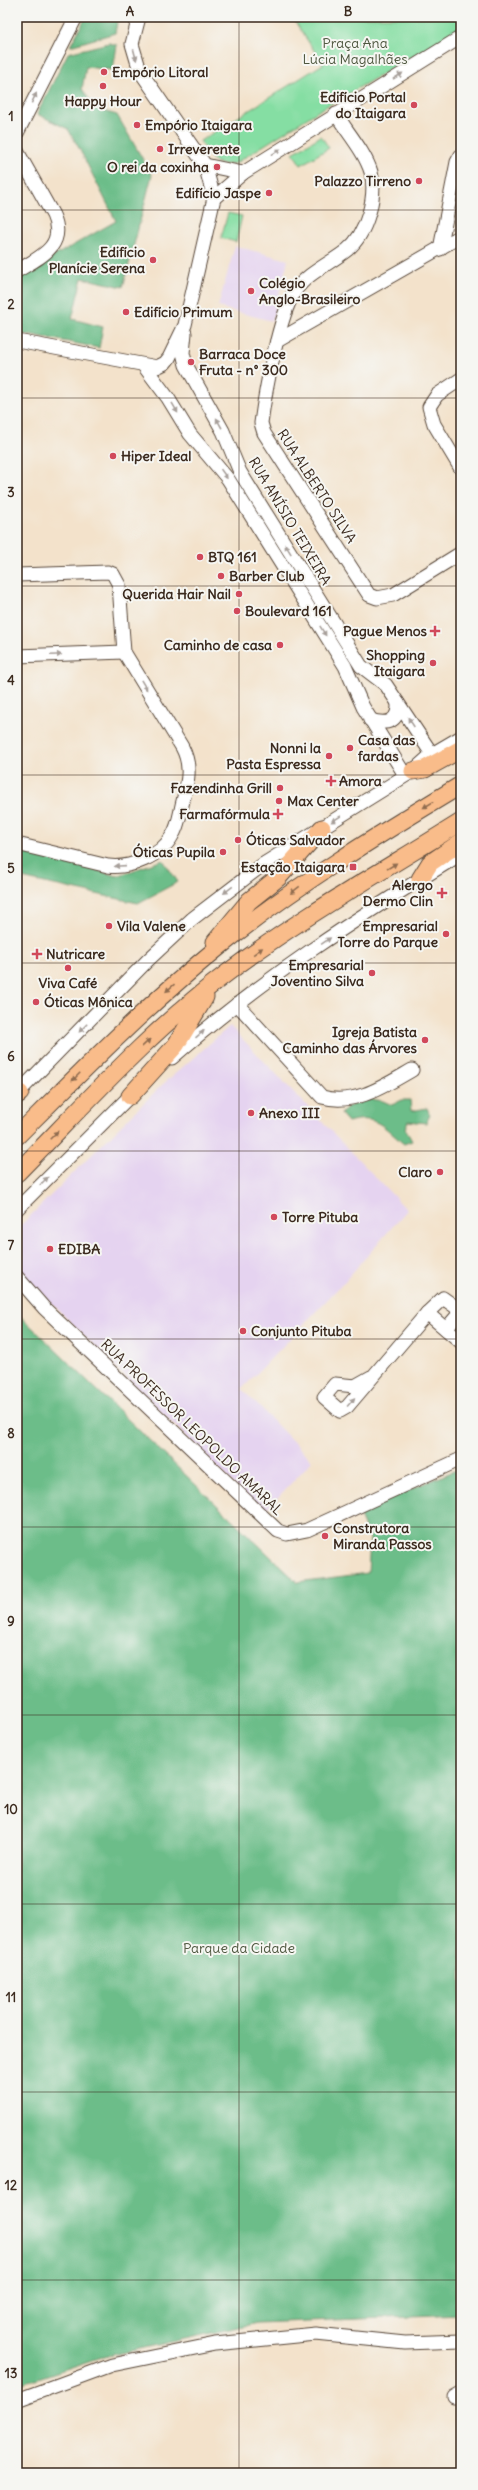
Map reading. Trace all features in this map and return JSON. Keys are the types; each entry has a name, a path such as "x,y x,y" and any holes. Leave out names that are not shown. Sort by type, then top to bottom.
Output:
{"main road":[{"path":"409,773 425,770 461,748"},
{"path":"17,1136 107,1046 192,969 311,878 461,785"},
{"path":"17,1173 139,1050 227,973 271,942 461,822"},
{"path":"192,969 248,901 279,877 322,828"},
{"path":"420,878 430,863 461,842"},
{"path":"130,1096 176,1045 201,1002 227,973"}],"street":[{"path":"17,133 76,17"},
{"path":"139,17 132,44 140,71 205,165 214,198 185,325 160,371 159,384"},
{"path":"214,198 243,174 336,114 461,37"},
{"name":"RUA ALBERTO SILVA","path":"336,114 371,172 369,215 359,238 296,289 291,298 277,341 260,423 264,433 369,595 377,598 393,595 461,553"},
{"path":"17,151 58,225 58,235 53,245 42,255 17,272"},
{"path":"440,249 457,162 461,155"},
{"path":"205,165 243,174"},
{"path":"277,341 461,236"},
{"name":"RUA ANÍSIO TEIXEIRA","path":"185,325 183,353 186,365 230,446 240,472 361,666 386,685 432,754"},
{"path":"17,341 144,366 156,367 173,361 186,365"},
{"name":"RUA ANÍSIO TEIXEIRA","path":"144,366 159,384 190,434 228,480 345,666 370,720 409,773"},
{"path":"461,379 437,395 429,407 434,424 461,469"},
{"path":"211,458 222,458 229,451 230,446"},
{"path":"17,575 108,572 113,574 119,585 124,652 188,757 189,780 173,836 168,843 141,860 119,867 17,844"},
{"path":"17,656 124,652"},
{"path":"370,720 382,723 394,719 398,713 398,703"},
{"path":"18,1094 148,960 192,919 265,863 409,773 432,754 461,737"},
{"path":"17,1208 130,1096 215,1021 237,1004 420,878 461,854"},
{"path":"237,1004 322,1097 334,1101 361,1096 412,1070"},
{"name":"RUA PROFESSOR LEOPOLDO AMARAL","path":"17,1278 44,1308 278,1531 287,1534 306,1530 461,1459"},
{"name":"RUA PROFESSOR LEOPOLDO AMARAL","path":"17,1291 44,1308"},
{"path":"371,1377 439,1300 446,1299 459,1312 446,1329"},
{"path":"428,1313 461,1342"},
{"path":"17,2400 112,2365 215,2344 316,2334 405,2343 461,2341"}],"shaded area":[{"name":"Colégio Anglo-Brasileiro","path":"235,246 288,260 272,321 218,307"},
{"path":"230,1026 407,1210 345,1281 242,1389 312,1461 263,1513 17,1269 17,1229 161,1086"}],"green space":[{"path":"86,17 118,17 115,33 70,46"},
{"name":"Praça Ana Lúcia Magalhães","path":"292,17 461,17 461,29 320,110 236,163 217,163 210,157 200,141 323,64"},
{"path":"109,43 117,45 113,70 86,67 82,89 96,109 117,115 152,175 123,287 82,278 72,319 103,327 99,348 33,335 17,334 17,277 116,221 68,129 37,114 68,53"},
{"path":"321,136 329,148 301,165 293,153"},
{"path":"228,213 242,216 236,242 221,238"},
{"path":"17,848 117,876 163,860 178,882 138,903 17,877"},
{"path":"370,1099 383,1101 392,1105 402,1100 410,1100 411,1111 427,1108 430,1115 426,1123 408,1121 405,1128 412,1141 404,1144 385,1127 373,1121 358,1120 348,1122 341,1114 347,1107"},
{"name":"Parque da Cidade","path":"17,1313 297,1582 368,1573 370,1539 358,1512 461,1468 461,2315 257,2323 99,2358 17,2385"}],"place":[{"name":"Empório Litoral","path":"104,72"},
{"name":"Happy Hour","path":"103,86"},
{"name":"Edifício Portal do Itaigara","path":"414,105"},
{"name":"Empório Itaigara","path":"137,125"},
{"name":"Irreverente","path":"160,149"},
{"name":"O rei da coxinha","path":"217,167"},
{"name":"Palazzo Tirreno","path":"419,181"},
{"name":"Edifício Jaspe","path":"269,193"},
{"name":"Edifício Planície Serena","path":"153,260"},
{"name":"Colégio Anglo-Brasileiro","path":"251,291"},
{"name":"Edifício Primum","path":"126,312"},
{"name":"Barraca Doce Fruta - n° 300","path":"191,362"},
{"name":"Hiper Ideal","path":"113,456"},
{"name":"BTQ 161","path":"200,557"},
{"name":"Barber Club","path":"221,576"},
{"name":"Querida Hair Nail","path":"239,594"},
{"name":"Boulevard 161","path":"237,611"},
{"name":"Pague Menos","path":"435,631"},
{"name":"Caminho de casa","path":"280,645"},
{"name":"Shopping Itaigara","path":"433,663"},
{"name":"Casa das fardas","path":"350,748"},
{"name":"Nonni la Pasta Espressa","path":"329,756"},
{"name":"Amora","path":"331,781"},
{"name":"Fazendinha Grill","path":"280,788"},
{"name":"Max Center","path":"279,801"},
{"name":"Farmafórmula","path":"278,814"},
{"name":"Óticas Salvador","path":"238,840"},
{"name":"Óticas Pupila","path":"223,852"},
{"name":"Estação Itaigara","path":"353,867"},
{"name":"Alergo Dermo Clin","path":"442,893"},
{"name":"Vila Valene","path":"109,926"},
{"name":"Empresarial Torre do Parque","path":"446,934"},
{"name":"Nutricare","path":"37,954"},
{"name":"Viva Café","path":"68,968"},
{"name":"Empresarial Joventino Silva","path":"372,973"},
{"name":"Óticas Mônica","path":"36,1002"},
{"name":"Igreja Batista Caminho das Árvores","path":"425,1040"},
{"name":"Anexo III","path":"251,1113"},
{"name":"Claro","path":"440,1172"},
{"name":"Torre Pituba","path":"274,1217"},
{"name":"EDIBA","path":"50,1249"},
{"name":"Conjunto Pituba","path":"243,1331"},
{"name":"Construtora Miranda Passos","path":"325,1536"}]}
